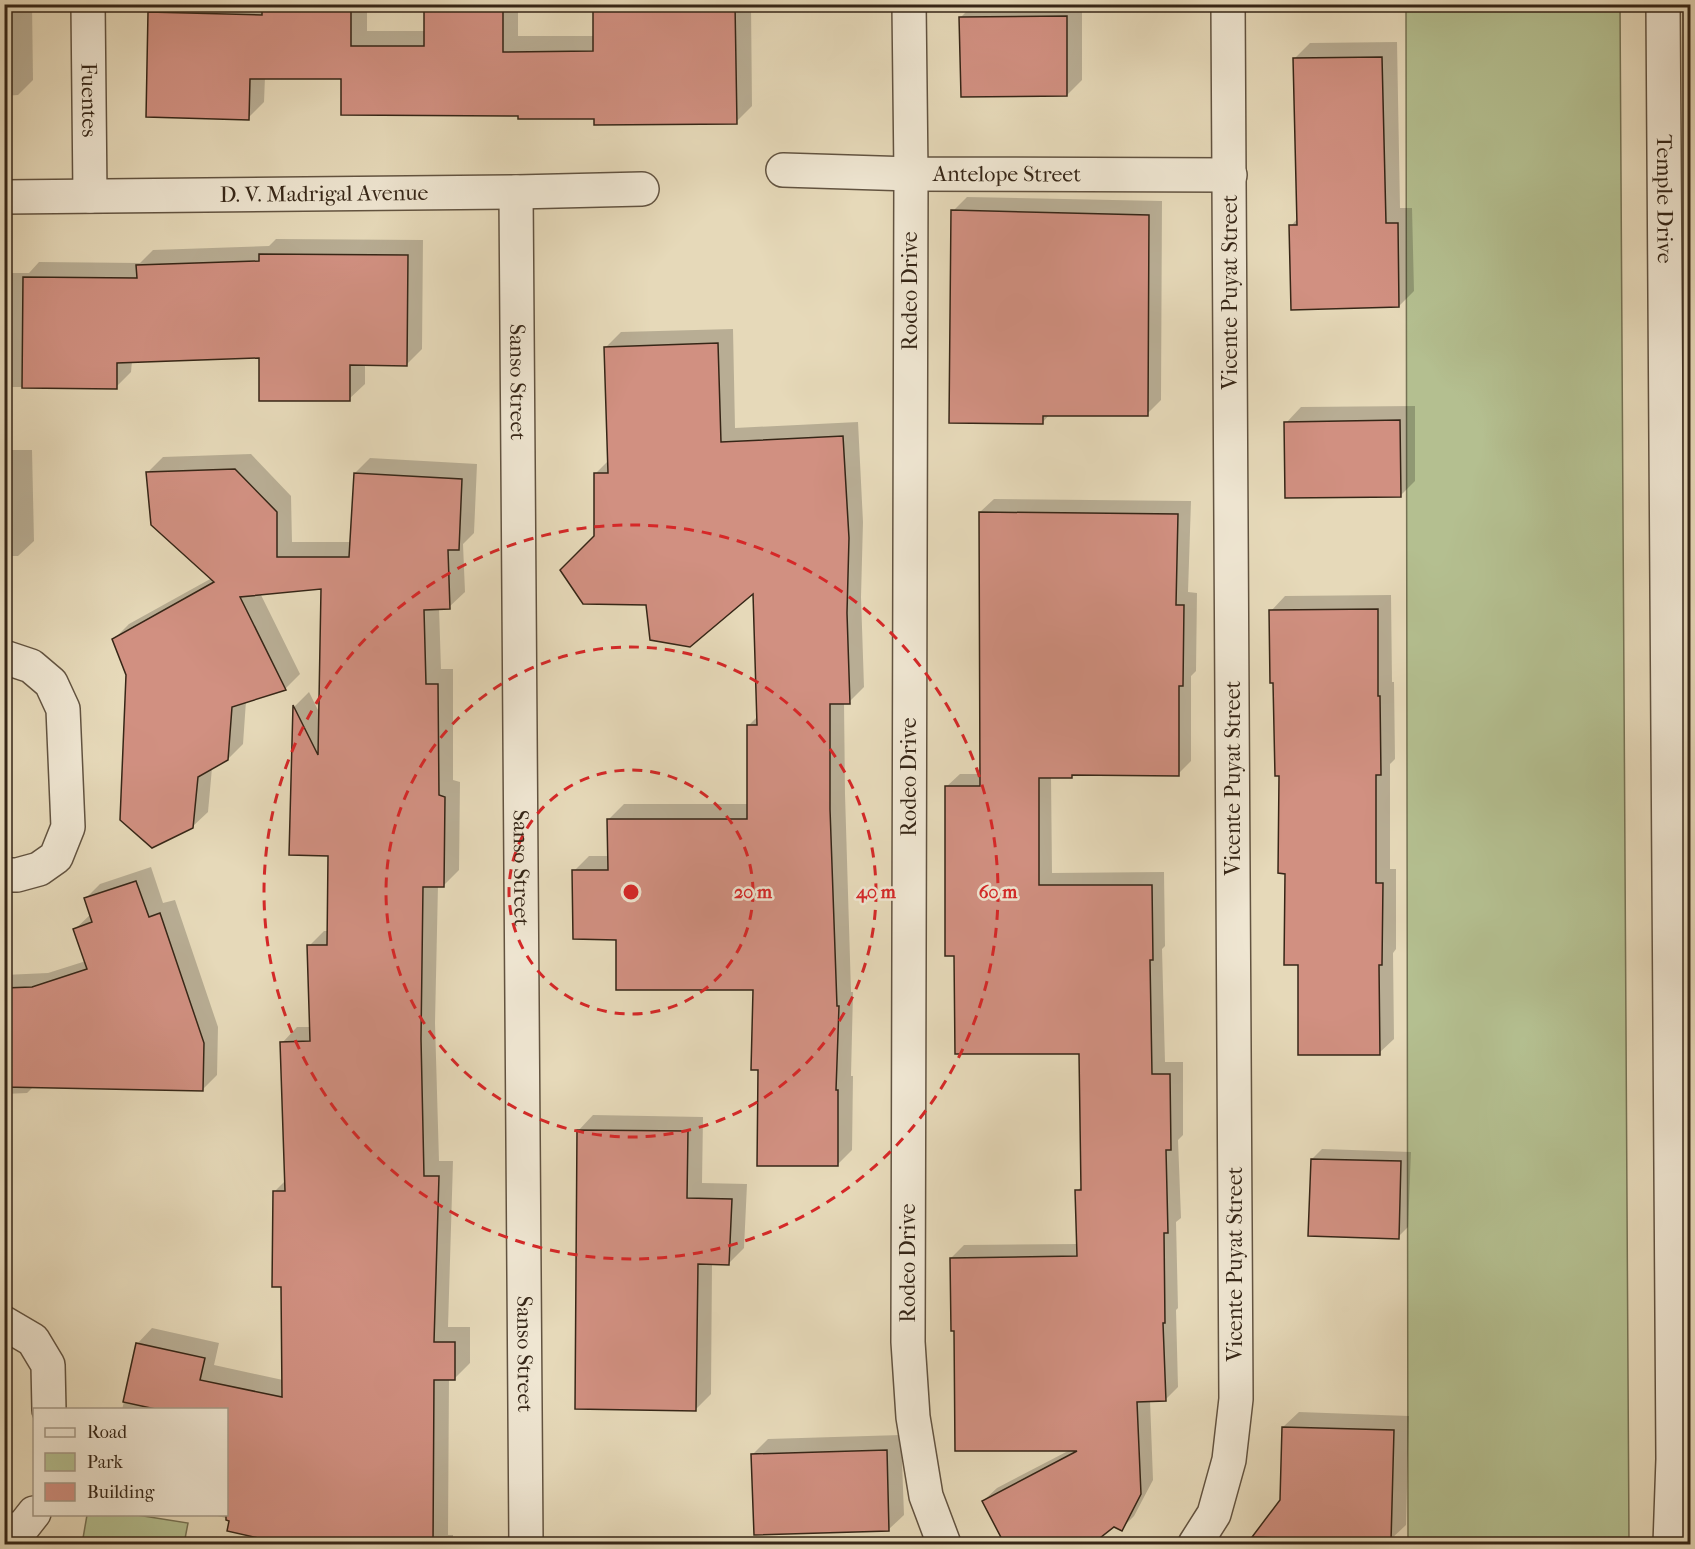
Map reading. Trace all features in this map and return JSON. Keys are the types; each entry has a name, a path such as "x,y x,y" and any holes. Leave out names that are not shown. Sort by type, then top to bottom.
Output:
{"street":[{"name":"Fuentes","path":"88,4 90,196"},
{"name":"Rodeo Drive","path":"909,4 911,174 908,1341 913,1417 926,1496 944,1545"},
{"name":"Vicente Puyat Street","path":"1195,1545 1214,1514 1229,1460 1236,1399 1228,4"},
{"name":"Temple Drive","path":"1663,4 1682,1459 1670,1545"},
{"name":"Antelope Street","path":"783,170 911,174 1230,175"},
{"name":"D. V. Madrigal Avenue","path":"4,197 642,189"},
{"name":"Sanso Street","path":"516,192 526,1545"},
{"path":"4,657 31,666 51,683 63,709 68,827 56,857 39,869 17,875 4,875"},
{"path":"4,1323 33,1340 48,1365 49,1408"},
{"path":"4,1532 23,1527 33,1514"}],"green space":[{"path":"1406,5 1620,5 1629,1544 1408,1544"},
{"path":"87,1516 143,1516 188,1523 184,1544 82,1544"}],"building":[{"path":"262,4 351,4 351,46 424,46 424,4 503,4 503,52 593,51 593,5 735,4 737,124 594,125 594,119 341,115 341,79 250,79 249,120 146,117 148,12 262,15"},
{"path":"1067,16 1067,96 961,97 959,17"},
{"path":"1382,57 1386,223 1398,223 1399,307 1291,310 1289,225 1297,225 1293,58"},
{"path":"951,210 1149,215 1148,416 1043,416 1043,424 949,423"},
{"path":"259,254 408,255 407,366 350,365 350,401 259,401 259,358 117,363 117,389 22,388 23,277 137,278 136,265 259,261"},
{"path":"718,343 721,442 843,436 849,538 847,613 850,704 830,704 830,809 837,1006 839,1006 836,1090 838,1090 838,1166 757,1166 758,1070 751,1070 753,990 616,990 616,940 573,939 572,870 608,870 607,819 747,819 747,725 757,725 753,594 690,647 650,640 646,605 583,604 560,570 594,536 594,473 608,473 604,347"},
{"path":"1400,420 1401,497 1285,498 1284,422"},
{"path":"235,469 277,512 277,557 349,557 354,473 462,479 459,550 448,550 450,609 424,610 426,684 438,684 439,795 445,797 444,887 423,887 421,1039 424,1176 439,1176 434,1342 455,1342 455,1380 434,1380 433,1545 290,1545 227,1531 229,1521 226,1520 228,1516 228,1408 151,1408 123,1402 136,1343 205,1358 200,1380 282,1397 281,1287 272,1287 273,1191 285,1191 280,1042 310,1041 307,945 327,945 328,856 289,855 293,705 318,755 321,589 240,597 286,690 232,707 228,760 198,777 193,828 152,848 120,820 126,675 112,639 214,582 151,525 146,472"},
{"path":"979,512 1178,514 1176,605 1184,605 1183,686 1179,686 1179,776 1072,775 1072,778 1039,778 1039,885 1152,885 1153,960 1150,960 1152,1074 1170,1074 1171,1150 1166,1150 1168,1233 1164,1233 1165,1323 1163,1323 1166,1401 1137,1402 1141,1494 1122,1531 1114,1527 1091,1545 1005,1545 982,1501 1077,1451 955,1451 954,1331 951,1331 950,1258 1077,1256 1075,1190 1081,1190 1079,1054 955,1054 954,956 945,956 945,786 980,786"},
{"path":"1378,609 1381,775 1376,775 1376,883 1383,883 1382,965 1379,965 1380,1055 1298,1055 1298,965 1284,965 1285,874 1278,873 1279,776 1275,776 1269,610"},
{"path":"136,881 149,917 160,913 204,1043 203,1091 4,1087 4,988 32,987 87,969 73,929 92,922 84,898"},
{"path":"577,1130 688,1131 687,1198 732,1199 729,1265 698,1264 696,1411 575,1409"},
{"path":"1311,1159 1401,1161 1399,1239 1308,1236"},
{"path":"1282,1427 1394,1430 1391,1542 1252,1537 1280,1500"},
{"path":"887,1450 889,1531 754,1535 751,1454"}]}
